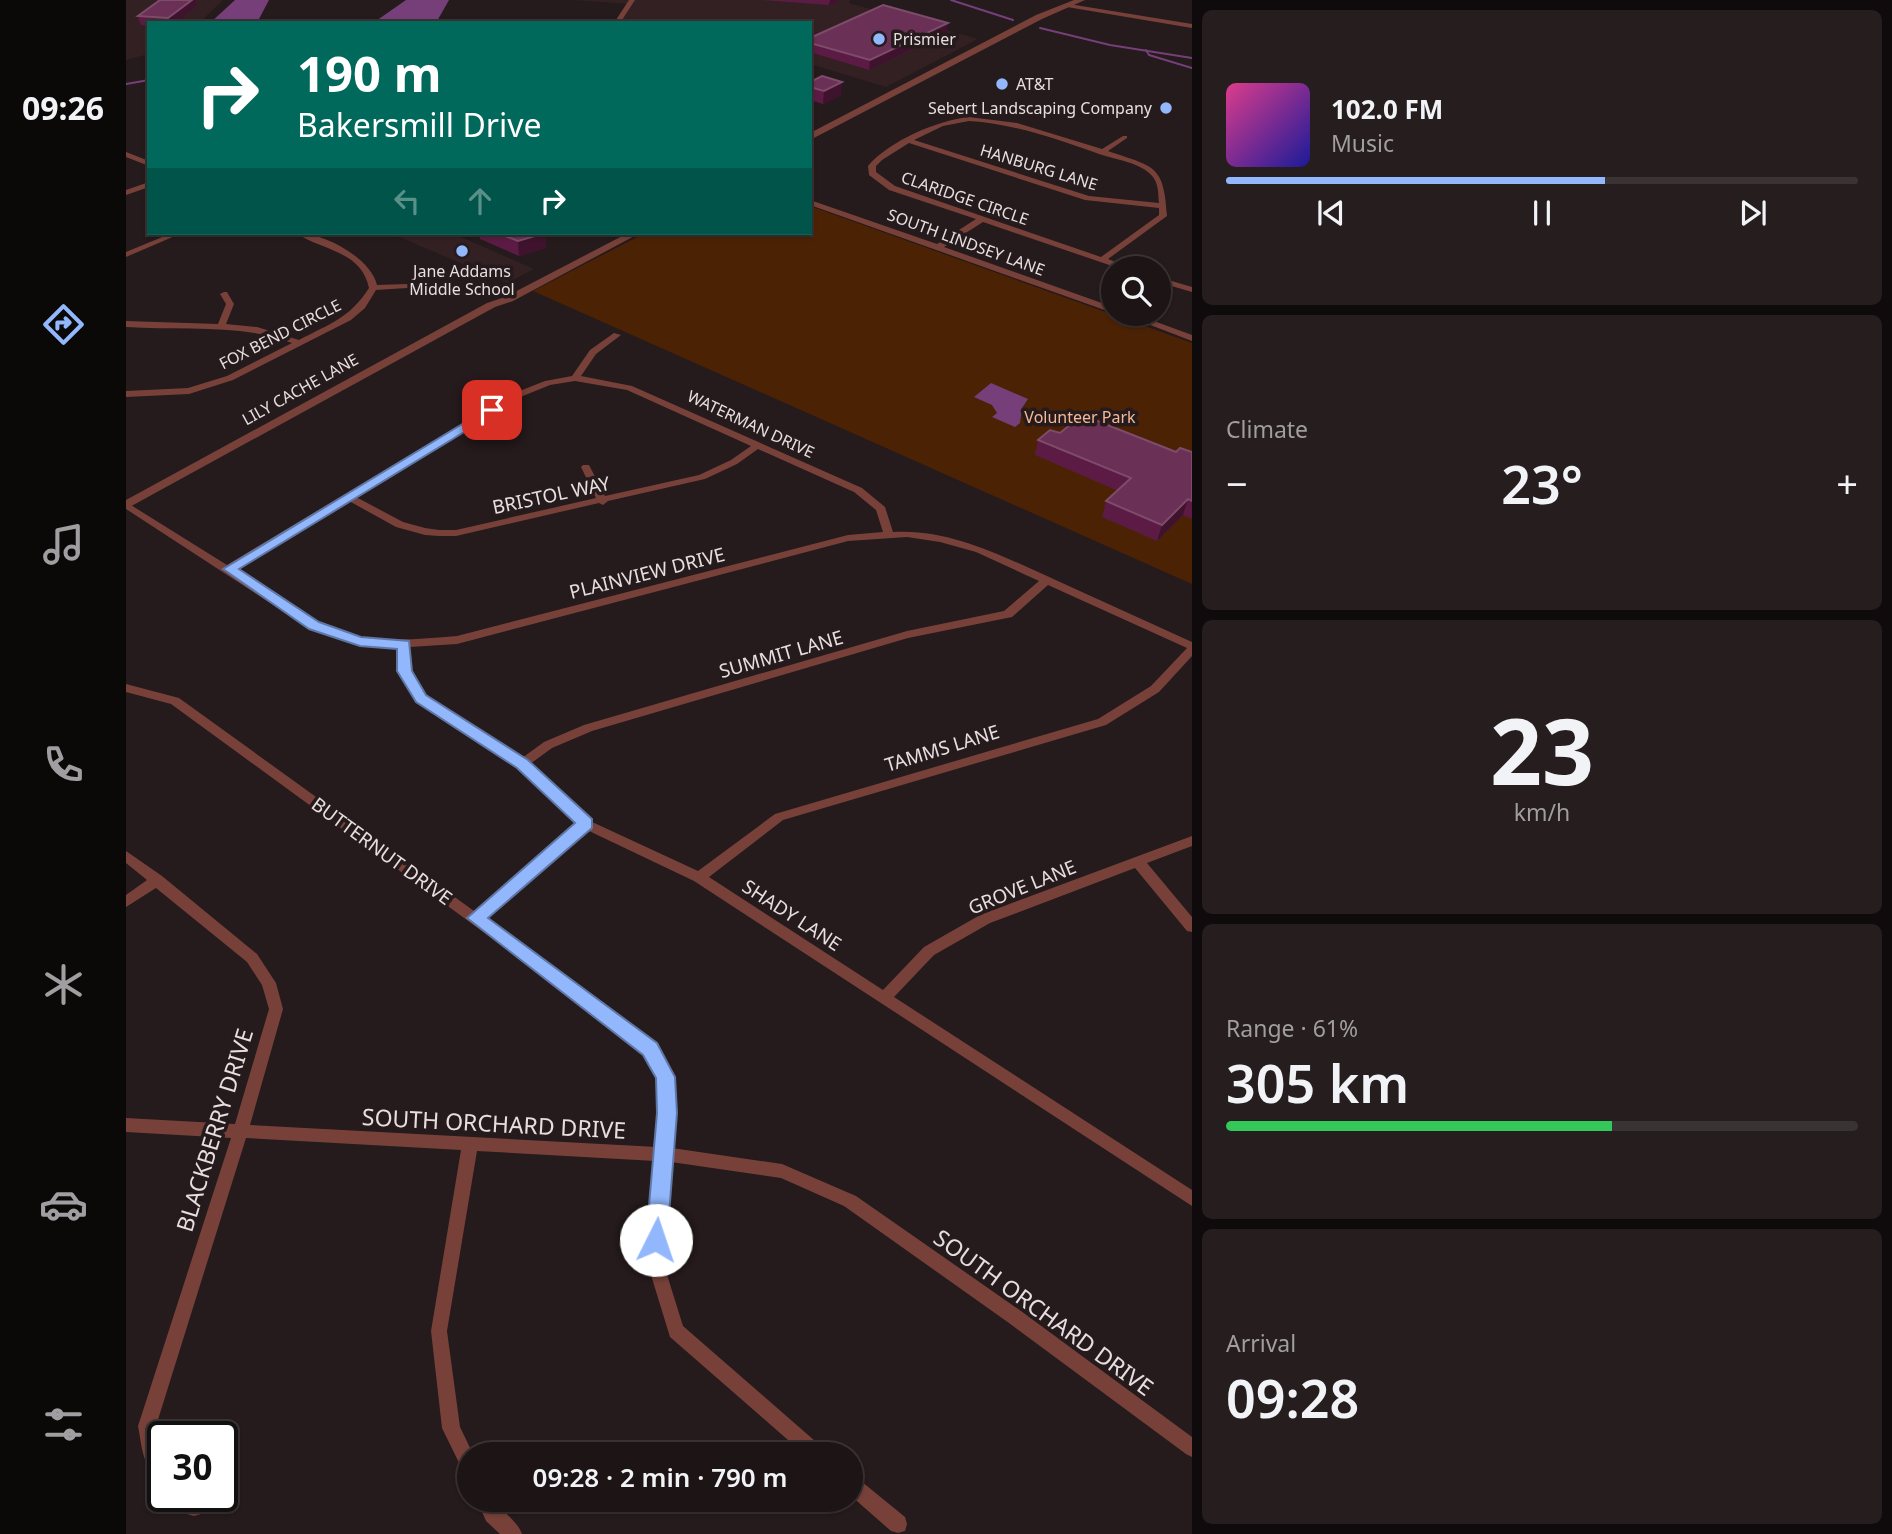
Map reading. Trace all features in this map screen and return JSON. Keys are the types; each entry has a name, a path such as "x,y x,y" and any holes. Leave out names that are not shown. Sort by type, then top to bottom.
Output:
{"street":[{"path":"618,21 632,0"},
{"path":"812,136 1039,17 1081,0"},
{"path":"1069,6 1190,24"},
{"name":"CLARIDGE CIRCLE","path":"1101,260 892,188 872,173 872,166 879,158 951,121 985,119 1101,152 1154,172 1161,181 1162,206"},
{"path":"1101,152 1125,137"},
{"name":"HANBURG LANE","path":"910,141 1088,198 1162,206"},
{"path":"126,154 147,163"},
{"path":"126,193 147,185"},
{"name":"SOUTH LINDSEY LANE","path":"812,203 1101,306"},
{"path":"1108,256 1163,216 1162,206"},
{"path":"938,247 982,219"},
{"path":"126,255 173,235"},
{"path":"304,235 363,265 373,279 373,288 407,286"},
{"name":"LILY CACHE LANE","path":"491,305 501,296 620,235"},
{"name":"LILY CACHE LANE","path":"126,505 491,305 509,299 631,235"},
{"path":"1171,283 1192,290"},
{"name":"FOX BEND CIRCLE","path":"126,394 189,395 230,378 355,313 373,288"},
{"path":"221,326 230,304 224,294"},
{"path":"126,324 266,330 300,343"},
{"path":"1161,326 1190,336"},
{"path":"229,569 514,396 548,383 575,378 593,352 617,335"},
{"name":"WATERMAN DRIVE","path":"575,378 646,393 868,497 881,509 889,534"},
{"name":"BRISTOL WAY","path":"349,497 409,530 430,534 457,533 603,502 702,477 734,462 758,445"},
{"path":"586,467 603,502"},
{"name":"PLAINVIEW DRIVE","path":"126,505 314,626 360,641 404,645 457,640 848,538 889,534 941,539 980,550 1192,648"},
{"name":"SUMMIT LANE","path":"522,764 548,745 588,728 907,635 1008,614 1047,580"},
{"name":"SHADY LANE","path":"404,645 404,671 421,699 522,764 586,824 699,877 1192,1199"},
{"name":"TAMMS LANE","path":"699,877 779,817 1101,722 1155,689 1192,648"},
{"name":"BUTTERNUT DRIVE","path":"126,688 175,701 475,918 650,1049 665,1077 667,1113 654,1262 676,1331 803,1442"},
{"path":"475,918 586,824"},
{"name":"GROVE LANE","path":"884,998 929,951 985,919 1192,841"},
{"name":"BLACKBERRY DRIVE","path":"126,856 251,958 269,983 276,1009 241,1131 149,1421"},
{"path":"1139,863 1192,927"},
{"path":"126,902 156,880"},
{"name":"SOUTH ORCHARD DRIVE","path":"126,1125 662,1154 782,1171 850,1201 1015,1317 1192,1448"},
{"path":"458,1442 451,1428 439,1331 470,1145"},
{"path":"863,1494 898,1524"},
{"path":"493,1512 513,1534"}],"shaded area":[{"path":"126,0 223,0 201,21 147,21 147,55 126,60"},
{"path":"235,0 269,0 259,19 254,21 212,21"},
{"path":"406,0 449,0 437,21 376,21"},
{"path":"572,0 850,0 849,3 978,39 886,87 812,65 812,21 621,21 631,4"},
{"name":"Jane Addams Middle School","path":"395,235 457,235 534,269 507,283"},
{"path":"991,383 1028,399 1022,408 1020,423 1015,427 992,417 997,413 992,405 974,397"}],"green space":[{"name":"Volunteer Park","path":"812,207 1101,310 1101,326 1145,326 1192,343 1192,584 533,291 641,235 812,235"}],"building":[{"path":"160,0 192,0 168,18 138,16"},
{"name":"Prismier","path":"883,5 948,23 870,60 812,44 812,37"},
{"path":"822,76 842,82 824,91 812,88 812,81"},
{"path":"503,235 538,235 518,241"},
{"path":"1082,415 1176,452 1180,448 1192,452 1192,501 1188,499 1162,525 1106,501 1131,478 1038,440 1050,430 1060,433"}],"waterway":[{"path":"951,0 1013,20"},
{"path":"1040,28 1146,51"},
{"path":"1146,51 1192,58"},
{"path":"1146,51 1149,55 1192,68"},
{"path":"126,84 147,80"}],"place":[{"name":"Prismier","path":"879,39"},
{"name":"AT&T","path":"1002,84"},
{"name":"Sebert Landscaping Company","path":"1166,108"},
{"name":"Jane Addams Middle School","path":"462,251"}],"route":[{"path":"492,410 229,569 314,626 360,641 404,645 404,671 421,699 522,764 586,824 475,918 650,1049 665,1077 667,1113 656,1240"}]}
